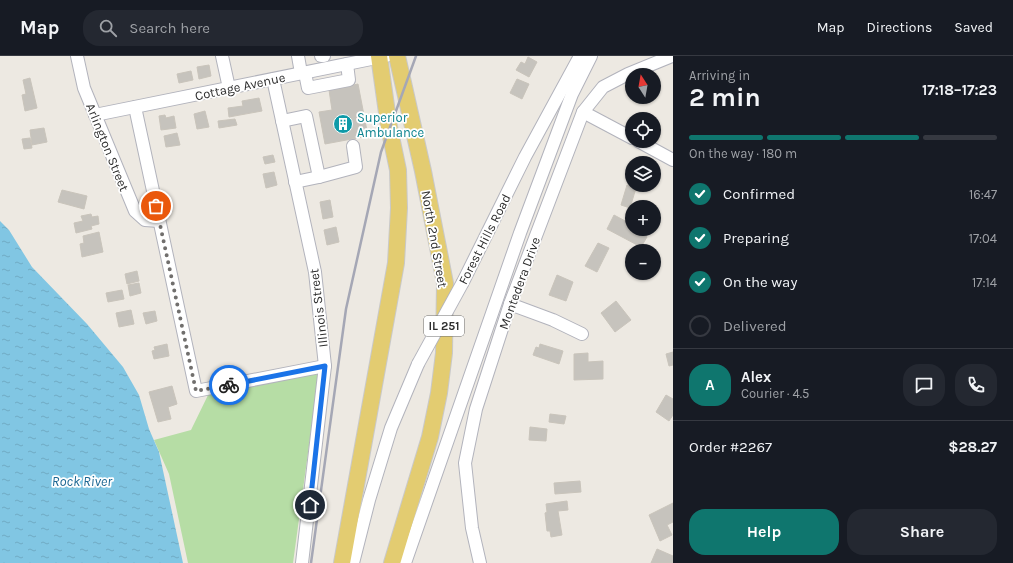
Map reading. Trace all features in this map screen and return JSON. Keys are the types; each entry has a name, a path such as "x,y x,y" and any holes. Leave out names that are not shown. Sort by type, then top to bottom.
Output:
{"main road":[{"path":"342,563 396,263 400,208 398,170 389,127 381,56"},
{"name":"North 2nd Street","path":"392,563 430,437 439,394 444,352 445,283 423,171 397,56"}],"street":[{"name":"Arlington Street","path":"77,56 84,88 135,211 145,220 159,221"},
{"path":"222,56 229,88"},
{"path":"298,56 308,88 348,80 349,61"},
{"name":"Cottage Avenue","path":"95,116 303,73 349,61 381,56"},
{"name":"Forest Hills Road","path":"354,563 369,500 391,428 418,364 463,282 525,157 580,56"},
{"name":"Forest Hills Road","path":"405,563 520,233 572,94 591,56"},
{"name":"Montedera Drive","path":"480,563 472,528 465,463 476,409 510,304 583,112 603,87 628,74 672,56"},
{"path":"330,67 334,84"},
{"name":"Illinois Street","path":"273,79 314,272 325,366 302,563"},
{"name":"Arlington Street","path":"135,107 196,391 325,366"},
{"path":"583,112 625,134"},
{"path":"282,121 306,116 318,177"},
{"path":"295,182 356,167 353,146"},
{"path":"651,148 673,160"},
{"path":"510,304 553,320 582,334"}],"green space":[{"path":"319,372 293,563 188,563 169,474 154,440 191,430 210,391"}],"water":[{"name":"Rock River","path":"0,221 9,230 32,267 87,324 123,367 139,395 149,429 159,452 183,563 0,563"}],"building":[{"path":"528,57 537,62 529,77 516,70 521,62 525,64"},
{"path":"209,65 211,76 199,79 197,67"},
{"path":"191,71 193,80 179,83 177,74"},
{"path":"30,78 37,108 25,111 22,95 26,94 23,80"},
{"path":"517,79 529,84 522,99 510,93"},
{"name":"Superior Ambulance","path":"358,84 368,136 325,144 319,112 332,110 329,90"},
{"path":"259,98 262,111 229,117 228,108 243,106 242,101"},
{"path":"205,111 209,127 197,129 194,114"},
{"path":"165,115 166,118 174,116 176,128 161,130 159,116"},
{"path":"235,119 237,125 219,128 218,121"},
{"path":"44,128 47,142 32,145 30,130"},
{"path":"177,133 180,145 166,147 164,136"},
{"path":"30,138 32,148 24,149 22,139"},
{"path":"273,155 275,162 265,164 263,157"},
{"path":"274,172 277,185 266,188 263,174"},
{"path":"62,190 87,196 84,209 58,202"},
{"path":"625,192 635,192 632,200 625,200 625,206 621,205"},
{"path":"330,200 333,217 323,219 320,202"},
{"path":"91,214 92,217 98,216 99,224 91,226 92,229 76,233 74,223 83,221 81,216"},
{"path":"614,215 625,221 625,236 647,237 643,244 635,244 607,229"},
{"path":"336,227 339,242 327,245 324,230"},
{"path":"99,232 103,252 82,257 80,244 84,243 83,236"},
{"path":"598,243 609,248 597,272 585,266"},
{"path":"137,271 139,281 127,284 125,274"},
{"path":"557,275 573,282 566,301 549,295"},
{"path":"139,283 141,293 130,296 128,285"},
{"path":"122,290 124,299 108,302 106,293"},
{"path":"616,301 631,320 615,332 601,313"},
{"path":"131,310 134,324 119,327 116,313"},
{"path":"155,311 157,321 146,324 143,313"},
{"path":"167,344 169,356 154,359 152,351 155,350 154,347"},
{"path":"540,344 563,351 559,364 533,355 536,347 539,348"},
{"path":"673,352 673,365 669,366 666,354"},
{"path":"588,353 588,362 603,361 603,379 574,380 574,354"},
{"path":"172,386 177,404 168,407 171,419 158,422 149,392"},
{"path":"666,395 673,399 673,415 669,421 656,412"},
{"path":"550,414 566,416 564,424 549,422"},
{"path":"530,427 547,429 546,441 529,440"},
{"path":"580,481 581,492 555,494 554,483"},
{"path":"567,501 568,510 558,511 562,535 551,537 550,531 547,531 545,513 547,512 546,504"},
{"path":"673,503 673,522 667,525 672,535 660,541 649,515"},
{"path":"657,549 673,556 673,563 651,563"}],"railway":[{"path":"311,563 346,309 381,152 416,56"}],"way so far":[{"path":"156,206 196,391 229,385"}],"place":[{"name":"Superior Ambulance","path":"343,124"}],"route":[{"path":"229,385 325,366 310,505"}]}
